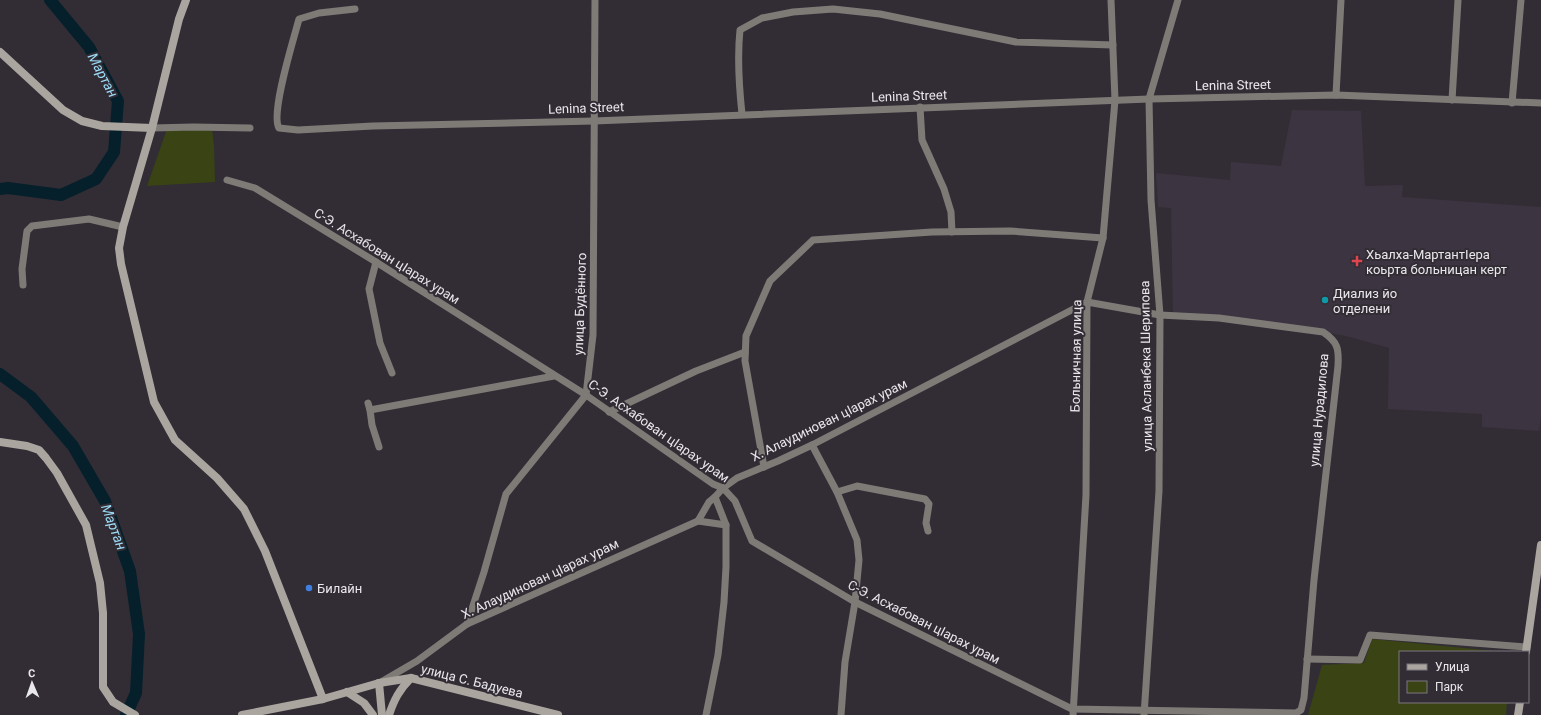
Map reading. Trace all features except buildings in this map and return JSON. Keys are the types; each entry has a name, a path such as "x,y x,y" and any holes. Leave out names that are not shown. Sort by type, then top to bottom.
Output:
{"main road":[{"path":"186,0 179,19 152,128 123,227 119,248 121,264 154,402 175,440 217,478 244,509 265,551 323,698"},
{"path":"0,52 63,110 82,121 102,126 152,128"},
{"path":"0,442 27,446 39,450 57,473 86,525 100,583 103,613 103,687 112,702 135,715"},
{"path":"1526,649 1541,545"},
{"path":"389,715 395,698 401,688 411,678"},
{"name":"улица С. Бадуева","path":"242,715 323,698 379,683 411,678 558,715"},
{"path":"379,683 382,715"},
{"path":"347,692 364,703 372,715"},
{"path":"1518,715 1520,703"}],"street":[{"name":"улица Будённого","path":"586,395 593,335 594,0"},
{"name":"Больничная улица","path":"1072,712 1086,495 1087,302 1103,238 1115,100 1111,0"},
{"name":"улица Асланбека Шерипова","path":"1144,713 1159,491 1160,315 1151,200 1149,99 1178,0"},
{"path":"1336,95 1341,0"},
{"path":"1452,100 1458,0"},
{"path":"1512,103 1521,0"},
{"path":"742,114 738,76 738,46 740,30 762,18 794,12 833,8 880,14 1016,42 1113,45"},
{"name":"Lenina Street","path":"355,9 319,13 299,19 277,104 276,124 279,128 298,130 373,126 594,120 1115,100 1336,95 1541,103"},
{"path":"920,108 922,140 944,189 951,212 952,232"},
{"path":"152,128 250,128"},
{"name":"С-Э. Асхабован цIарах урам","path":"227,180 255,188 376,262 586,395 713,484 723,488 735,501 752,541 855,602 1072,712 1296,713 1301,710 1304,698 1307,659"},
{"path":"23,285 22,269 27,231 32,226 89,219 123,227"},
{"path":"764,466 745,361 746,336 770,280 812,240 1010,230 1103,238"},
{"path":"376,262 369,289 380,343 392,373"},
{"path":"1087,302 1160,315"},
{"name":"Х. Алаудинован цIарах урам","path":"379,683 417,661 467,624 698,521 709,502 723,488 737,478 812,445 1087,302"},
{"name":"улица Нурадилова","path":"1160,315 1219,318 1323,332 1332,338 1336,344 1338,366 1314,580 1307,659"},
{"path":"609,412 696,371 745,352"},
{"path":"379,447 372,425 369,407 554,376"},
{"path":"467,624 484,572 506,494 586,395"},
{"path":"812,445 837,492 857,540 859,560 855,602 845,662 841,715"},
{"path":"837,492 857,486 925,499 929,504 926,523 928,530"},
{"path":"706,715 718,655 724,602 726,525 715,497"},
{"path":"698,521 726,525"},
{"path":"1307,659 1360,660 1370,635 1526,649"}],"shaded area":[{"name":"Хьалха-МартантIера коьрта больницан керт","path":"1292,110 1361,111 1365,186 1403,185 1402,197 1541,207 1541,417 1539,431 1482,427 1482,414 1388,409 1389,348 1346,336 1298,327 1173,314 1171,208 1158,207 1156,173 1230,180 1231,162 1281,166"}],"green space":[{"path":"167,129 212,129 215,182 147,186"},
{"path":"1372,639 1495,651 1399,651 1399,703 1507,703 1506,715 1308,715 1322,665 1364,663"}],"waterway":[{"name":"Мартан","path":"0,189 8,188 61,195 96,179 114,152 118,101 89,47 50,0"},
{"name":"Мартан","path":"0,374 31,397 73,446 105,501 130,571 139,634 136,693 126,715"}],"place":[{"name":"Хьалха-МартантIера коьрта больницан керт","path":"1357,261"},
{"name":"Диализ йо отделени","path":"1325,300"},
{"name":"Билайн","path":"309,588"}]}
